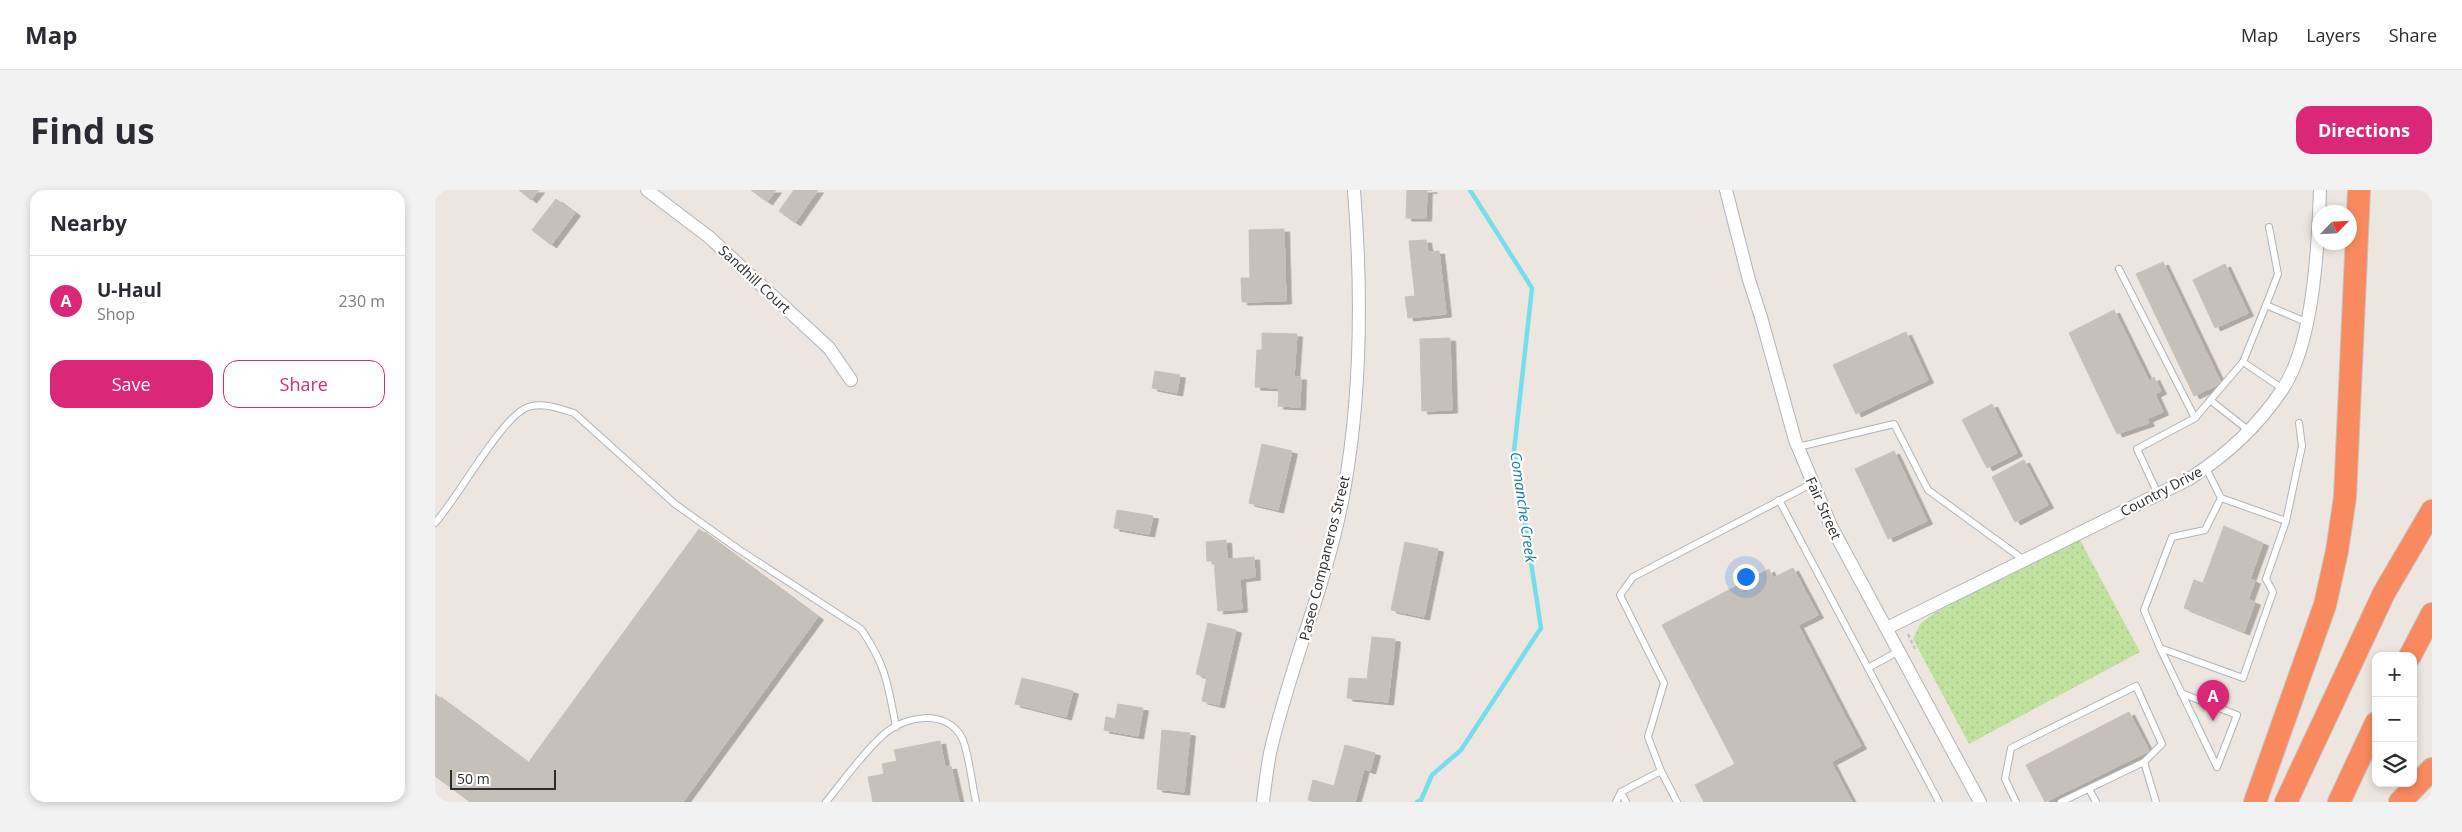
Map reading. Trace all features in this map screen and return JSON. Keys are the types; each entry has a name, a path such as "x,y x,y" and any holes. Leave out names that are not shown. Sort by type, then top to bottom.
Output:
{"highway":[{"path":"2255,802 2322,614 2337,551 2345,497 2359,190"},
{"path":"2286,802 2385,593 2432,510"},
{"path":"2412,652 2432,614"},
{"path":"2339,802 2372,732"},
{"path":"2400,802 2432,769"}],"street":[{"name":"Sandhill Court","path":"647,190 709,237 829,348 851,380"},
{"name":"Paseo Companeros Street","path":"1263,802 1270,754 1317,597 1344,492 1358,388 1360,267 1354,190"},
{"name":"Fair Street","path":"1726,190 1749,280 1798,447 1831,526 1980,802"},
{"name":"Country Drive","path":"1887,628 2158,494 2206,468 2215,462 2248,430 2283,389 2301,347 2313,287 2320,190"}],"lane":[{"path":"2158,494 2137,449 2195,418 2243,362 2278,274 2269,227"},
{"path":"2119,269 2195,418"},
{"path":"2266,304 2306,322"},
{"path":"2243,362 2283,389"},
{"path":"2210,400 2248,430"},
{"path":"435,523 449,508 506,423 528,407 554,406 574,413 675,504 738,549 861,629 874,648 887,676 895,727"},
{"path":"1798,447 1895,424 1928,490 2025,560"},
{"path":"2160,648 2243,678 2273,592 2266,579 2286,520 2302,446 2299,424"},
{"path":"2206,468 2221,498 2286,520"},
{"path":"1677,802 1661,771 1648,737 1664,683 1620,595 1633,577 1813,482"},
{"path":"2181,693 2237,715 2217,767 2181,693 2160,648 2144,610 2172,537 2205,530 2221,498"},
{"path":"1779,500 1939,802"},
{"path":"1868,668 1899,650"},
{"path":"2016,802 2005,779 2011,748 2136,686 2162,744 2144,762 2061,802"},
{"path":"826,802 884,734 906,722 933,718 952,724 963,740 976,802"},
{"path":"2144,762 2156,802"},
{"path":"1616,802 1621,792 1661,771"},
{"path":"2089,788 2096,802"},
{"path":"1621,792 1626,802"}],"path":[{"path":"1909,634 1915,648"}],"green space":[{"path":"2079,538 2140,652 1969,744 1913,639 1920,624 1936,612"}],"building":[{"path":"519,190 539,190 531,200"},
{"path":"751,190 776,190 767,202"},
{"path":"794,190 818,190 795,223 779,211"},
{"path":"1407,190 1427,190 1426,218 1406,218"},
{"path":"556,199 575,213 551,245 532,230"},
{"path":"1284,229 1286,301 1242,302 1241,278 1250,278 1249,230"},
{"path":"1426,240 1428,252 1439,251 1446,314 1408,318 1405,297 1415,296 1409,241"},
{"path":"2163,262 2221,383 2194,396 2136,274"},
{"path":"2225,264 2248,313 2215,328 2193,280"},
{"path":"2114,310 2149,381 2154,377 2161,391 2155,394 2163,412 2147,419 2149,423 2117,434 2069,333"},
{"path":"1906,332 1928,380 1856,414 1833,365"},
{"path":"1262,333 1297,334 1294,377 1301,377 1300,407 1278,406 1279,388 1255,387 1257,350 1262,350"},
{"path":"1450,338 1452,410 1422,411 1420,339"},
{"path":"1155,371 1180,375 1177,393 1152,388"},
{"path":"1992,404 2017,453 1987,468 1962,420"},
{"path":"1262,444 1292,451 1278,510 1249,503"},
{"path":"1894,451 1927,521 1888,539 1855,469"},
{"path":"2024,460 2048,505 2015,522 1992,477"},
{"path":"1117,510 1153,516 1149,534 1114,528"},
{"path":"2224,526 2263,543 2250,579 2255,581 2248,600 2203,583"},
{"path":"699,529 818,617 683,802 470,802 435,776 435,694 528,763"},
{"path":"1226,540 1227,559 1254,557 1255,577 1240,579 1242,609 1218,611 1214,561 1207,561 1206,542"},
{"path":"1405,542 1438,549 1424,617 1391,610"},
{"path":"1793,568 1818,615 1798,625 1844,714 1816,728 1813,723 1735,764 1662,625 1769,569 1773,578"},
{"path":"2194,580 2255,602 2244,632 2184,608"},
{"path":"1208,623 1236,630 1219,705 1202,701 1207,677 1196,674"},
{"path":"1372,637 1395,639 1388,702 1347,698 1349,678 1367,679"},
{"path":"1022,678 1073,691 1066,717 1015,704"},
{"path":"1118,704 1143,708 1138,736 1104,730 1106,717 1115,719"},
{"path":"2129,712 2149,751 2045,802 2026,765"},
{"path":"1844,714 1861,746 1831,762 1852,802 1704,802 1695,785 1813,723 1816,728"},
{"path":"1162,730 1190,733 1184,792 1157,789"},
{"path":"940,741 945,767 951,766 959,802 873,802 868,777 884,774 882,764 897,761 894,750"},
{"path":"1345,745 1375,753 1370,771 1364,769 1355,802 1316,802 1308,800 1313,780 1334,786"}],"waterway":[{"name":"Comanche Creek","path":"1417,802 1421,800 1432,775 1461,750 1541,628 1514,451 1532,288 1470,190"}],"place":[{"name":"U-Haul","path":"2213,721"}]}
